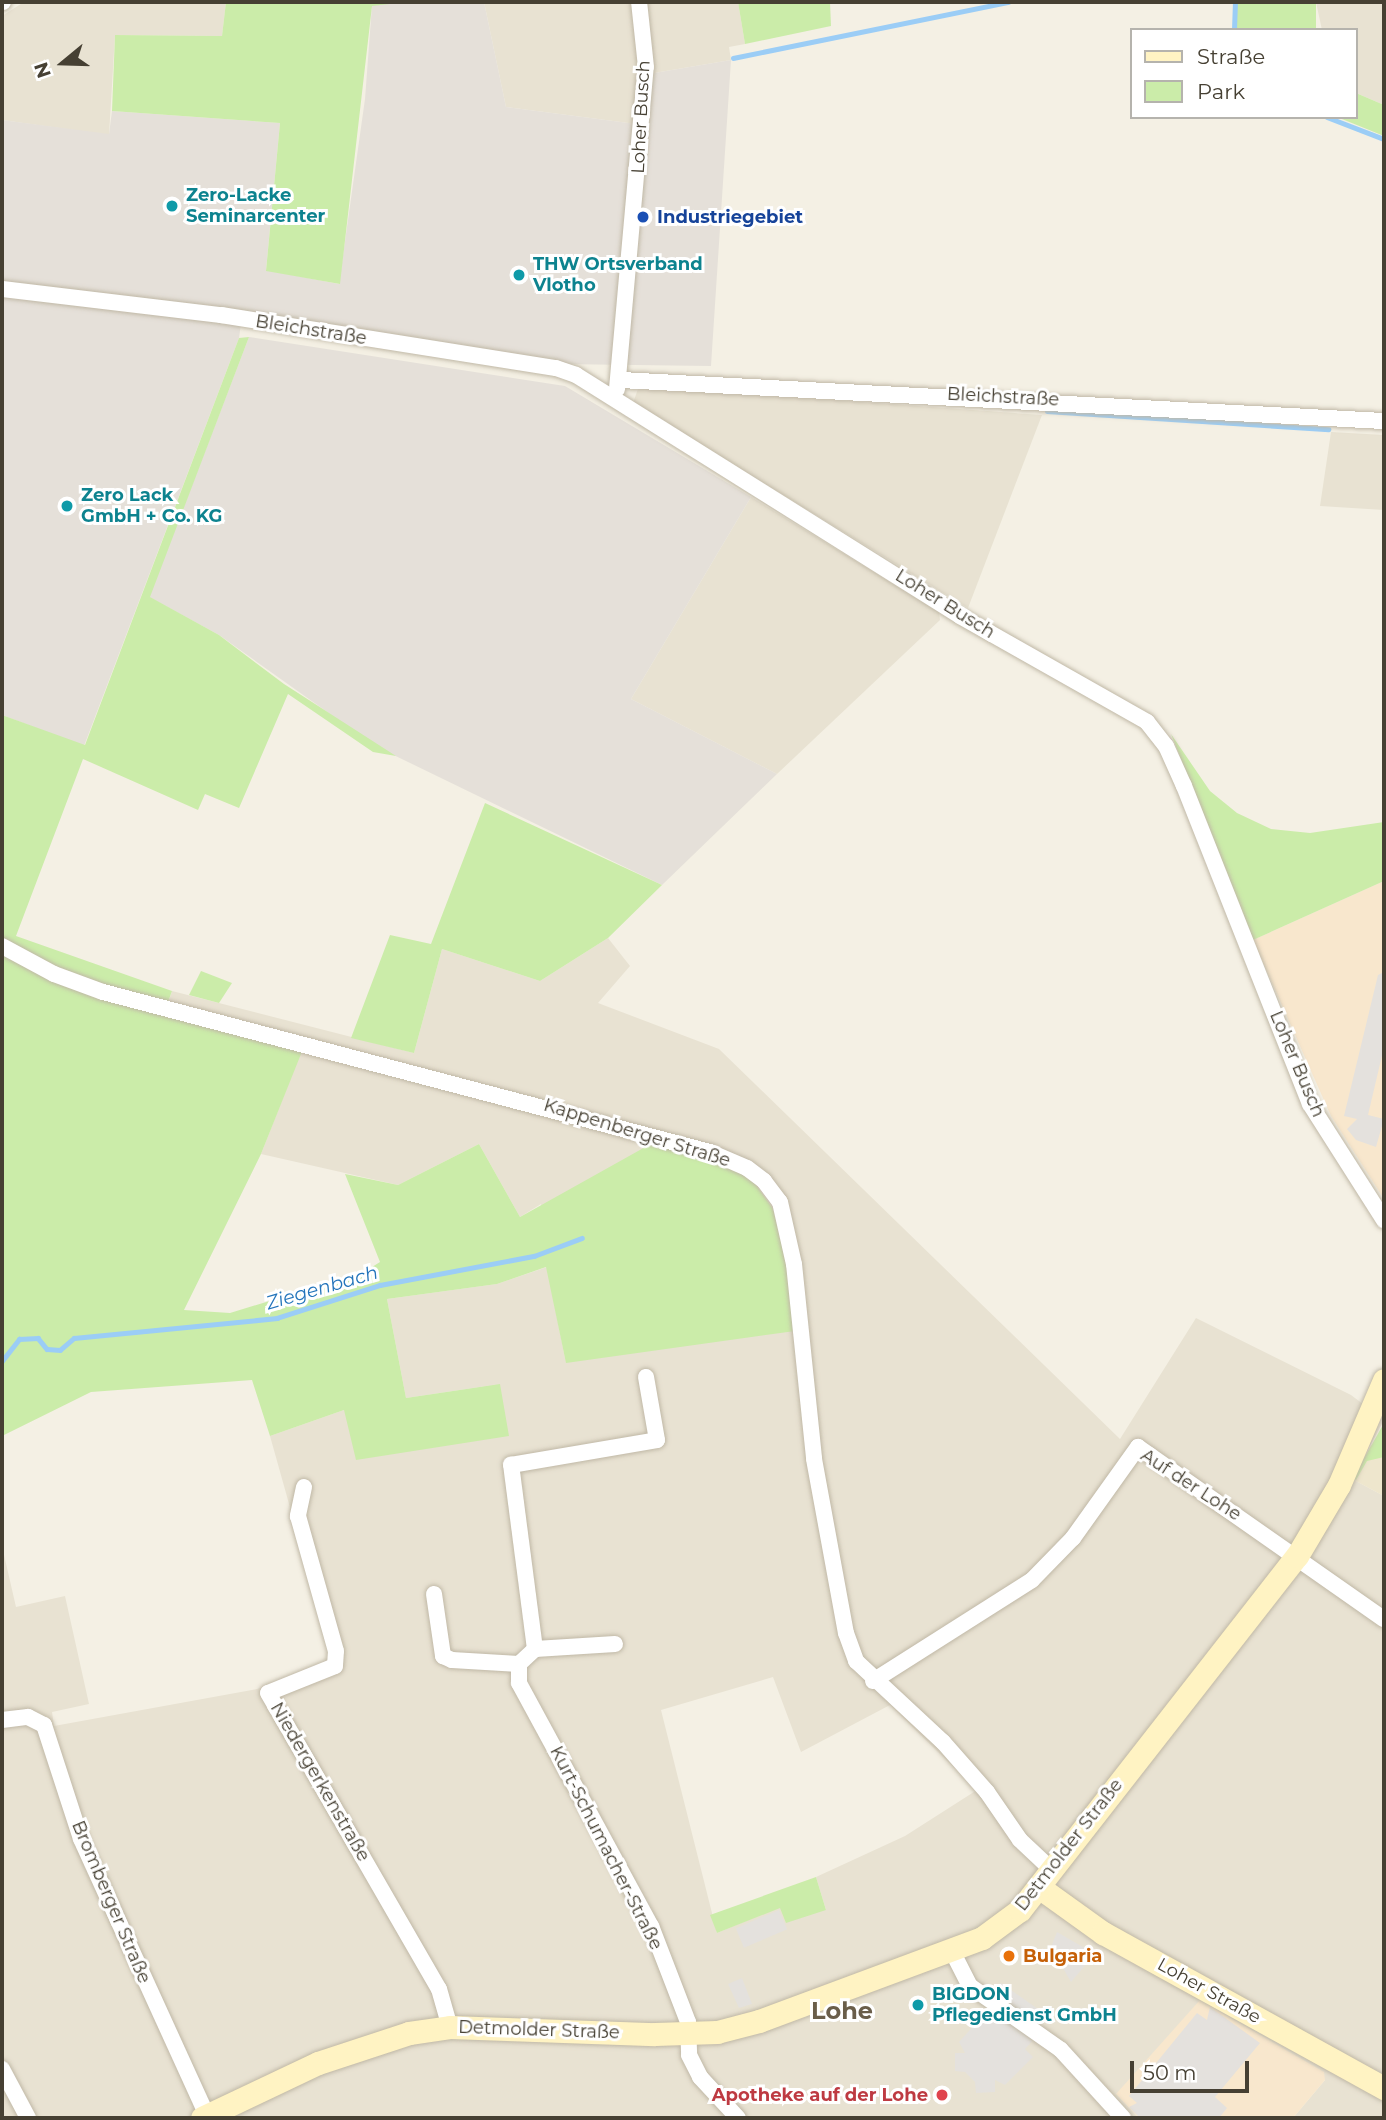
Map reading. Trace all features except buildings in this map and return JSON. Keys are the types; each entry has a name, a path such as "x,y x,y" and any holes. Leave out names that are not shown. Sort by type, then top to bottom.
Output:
{"main road":[{"name":"Detmolder Straße","path":"206,2118 318,2063 409,2033 450,2027 688,2035 759,2021 952,1951 999,1927 1045,1879 1297,1556 1339,1485 1384,1380"},
{"name":"Loher Straße","path":"1045,1879 1103,1933 1384,2088"}],"street":[{"name":"Loher Busch","path":"639,2 646,67 621,380 614,396 960,616 1110,698 1154,730 1184,786 1310,1104 1384,1220"},
{"name":"Bleichstraße","path":"2,289 221,315 556,368 614,396"},
{"name":"Bleichstraße","path":"621,380 677,379 1384,421"},
{"name":"Kappenberger Straße","path":"2,946 54,974 103,992 684,1144 732,1160 764,1181 780,1202 794,1264 814,1459 846,1633 856,1661 873,1681 943,1742 987,1792 1045,1879"},
{"path":"536,1649 510,1465 657,1440 646,1377"},
{"name":"Auf der Lohe","path":"873,1681 1032,1580 1073,1538 1138,1447 1297,1556"},
{"name":"Niedergerkenstraße","path":"304,1487 298,1516 336,1651 335,1666 328,1672 268,1693 439,1989 450,2027"},
{"path":"1297,1556 1384,1619"},
{"path":"434,1594 443,1656 452,1660 519,1664 536,1649 615,1644"},
{"name":"Kurt-Schumacher-Straße","path":"519,1664 519,1683 651,1926 688,2022 689,2055 700,2077 738,2118"},
{"name":"Bromberger Straße","path":"2,1720 28,1717 44,1725 87,1851 206,2118"},
{"path":"952,1951 970,1986 1061,2050 1124,2118"},
{"path":"2,2069 28,2118"}],"shaded area":[{"path":"24,2 226,2 222,36 115,35 109,135 2,120 2,16"},
{"path":"484,2 738,2 745,44 729,47 731,60 654,73 644,125 506,107"},
{"path":"484,2 506,107 644,125 654,73 731,60 711,366 557,364 242,316 239,338 84,746 2,715 2,120 109,134 112,111 280,123 266,270 339,284 365,99 372,5"},
{"path":"1316,2 1384,2 1384,105 1358,94 1358,28 1322,28"},
{"path":"249,337 565,386 751,497 631,699 777,774 662,885 375,746 219,635 149,597"},
{"path":"639,386 1042,415 968,608 633,403"},
{"path":"1331,432 1384,435 1384,510 1320,506"},
{"path":"751,497 939,612 940,620 777,774 631,699"},
{"path":"1384,881 1384,1199 1331,1116 1253,940"},
{"path":"608,938 630,966 598,1003 719,1049 1120,1439 1196,1318 1351,1395 1384,1420 1352,1479 1384,1496 1384,2118 1293,2118 1325,2080 1116,2093 1139,2118 2,2118 2,1546 16,1607 65,1596 89,1704 52,1712 54,1726 257,1689 325,1668 330,1650 270,1436 344,1410 500,1384 406,1398 387,1299 497,1284 547,1267 566,1363 541,1204 520,1217 479,1144 398,1185 261,1154 304,1044 168,1003 172,991 414,1053 442,949 540,981","holes":["773,1677 801,1752 890,1705 977,1790 905,1836 816,1877 826,1910 780,1907 717,1933 661,1710"]},
{"path":"1384,972 1384,1047 1368,1115 1384,1119 1376,1147 1356,1140 1347,1129 1357,1119 1344,1116 1378,975"},
{"path":"1371,1445 1384,1447 1384,1496 1352,1479"},
{"path":"779,1910 787,1929 744,1948 736,1928"},
{"path":"1057,1932 1095,1954 1071,1982 1051,1947"},
{"path":"742,1978 752,2004 739,2008 728,1984"},
{"path":"1001,1983 1038,2009 1028,2019 994,1993"},
{"path":"1200,2000 1324,2072 1325,2080 1293,2118 1139,2118 1116,2094"},
{"path":"1210,2007 1260,2043 1215,2097 1227,2108 1219,2118 1140,2118 1129,2107 1137,2103 1129,2096 1197,2013 1207,2020"},
{"path":"987,2011 996,2019 1001,2015 1035,2038 1025,2049 1033,2057 1005,2085 995,2080 995,2092 976,2093 975,2082 965,2072 955,2071 955,2053 965,2053 959,2042"}],"green space":[{"path":"226,2 407,2 372,6 340,284 266,271 280,123 112,111 115,35 222,36"},
{"path":"738,2 830,2 831,26 745,44"},
{"path":"1237,2 1316,2 1316,28 1237,28"},
{"path":"1358,94 1384,105 1384,136 1342,119 1358,119"},
{"path":"249,337 150,597 219,635 284,684 396,756 373,752 288,694 239,808 205,794 198,810 83,759 16,936 172,991 168,1002 305,1044 261,1154 184,1310 230,1313 364,1272 380,1262 345,1174 398,1185 479,1144 520,1217 656,1141 746,1171 773,1209 787,1266 795,1331 566,1363 546,1267 497,1284 387,1299 406,1398 500,1384 509,1436 356,1460 344,1410 270,1436 252,1380 91,1392 2,1436 2,715 85,745 239,338"},
{"path":"1171,734 1210,791 1237,813 1271,829 1310,833 1384,822 1384,881 1253,940"},
{"path":"485,803 662,885 608,938 540,981 442,949 414,1053 351,1038 390,935 431,944"},
{"path":"201,971 232,983 219,1003 189,995"},
{"path":"1384,1423 1384,1457 1367,1461 1356,1480 1353,1478"},
{"path":"816,1877 826,1910 786,1923 780,1908 717,1933 710,1915"}],"waterway":[{"path":"733,58 1008,2"},
{"path":"1234,28 1235,2"},
{"path":"1332,119 1384,139"},
{"path":"1047,411 1328,429"},
{"name":"Ziegenbach","path":"2,1361 19,1339 38,1338 47,1349 60,1350 74,1338 277,1318 380,1285 534,1256 582,1238"}],"place":[{"name":"Zero-Lacke Seminarcenter","path":"172,206"},
{"name":"Industriegebiet","path":"643,217"},
{"name":"THW Ortsverband Vlotho","path":"519,275"},
{"name":"Zero Lack GmbH + Co. KG","path":"67,506"},
{"name":"Bulgaria","path":"1009,1956"},
{"name":"BIGDON Pflegedienst GmbH","path":"918,2005"},
{"name":"Apotheke auf der Lohe","path":"942,2095"}],"district":[{"name":"Lohe","path":"842,2011"}]}
